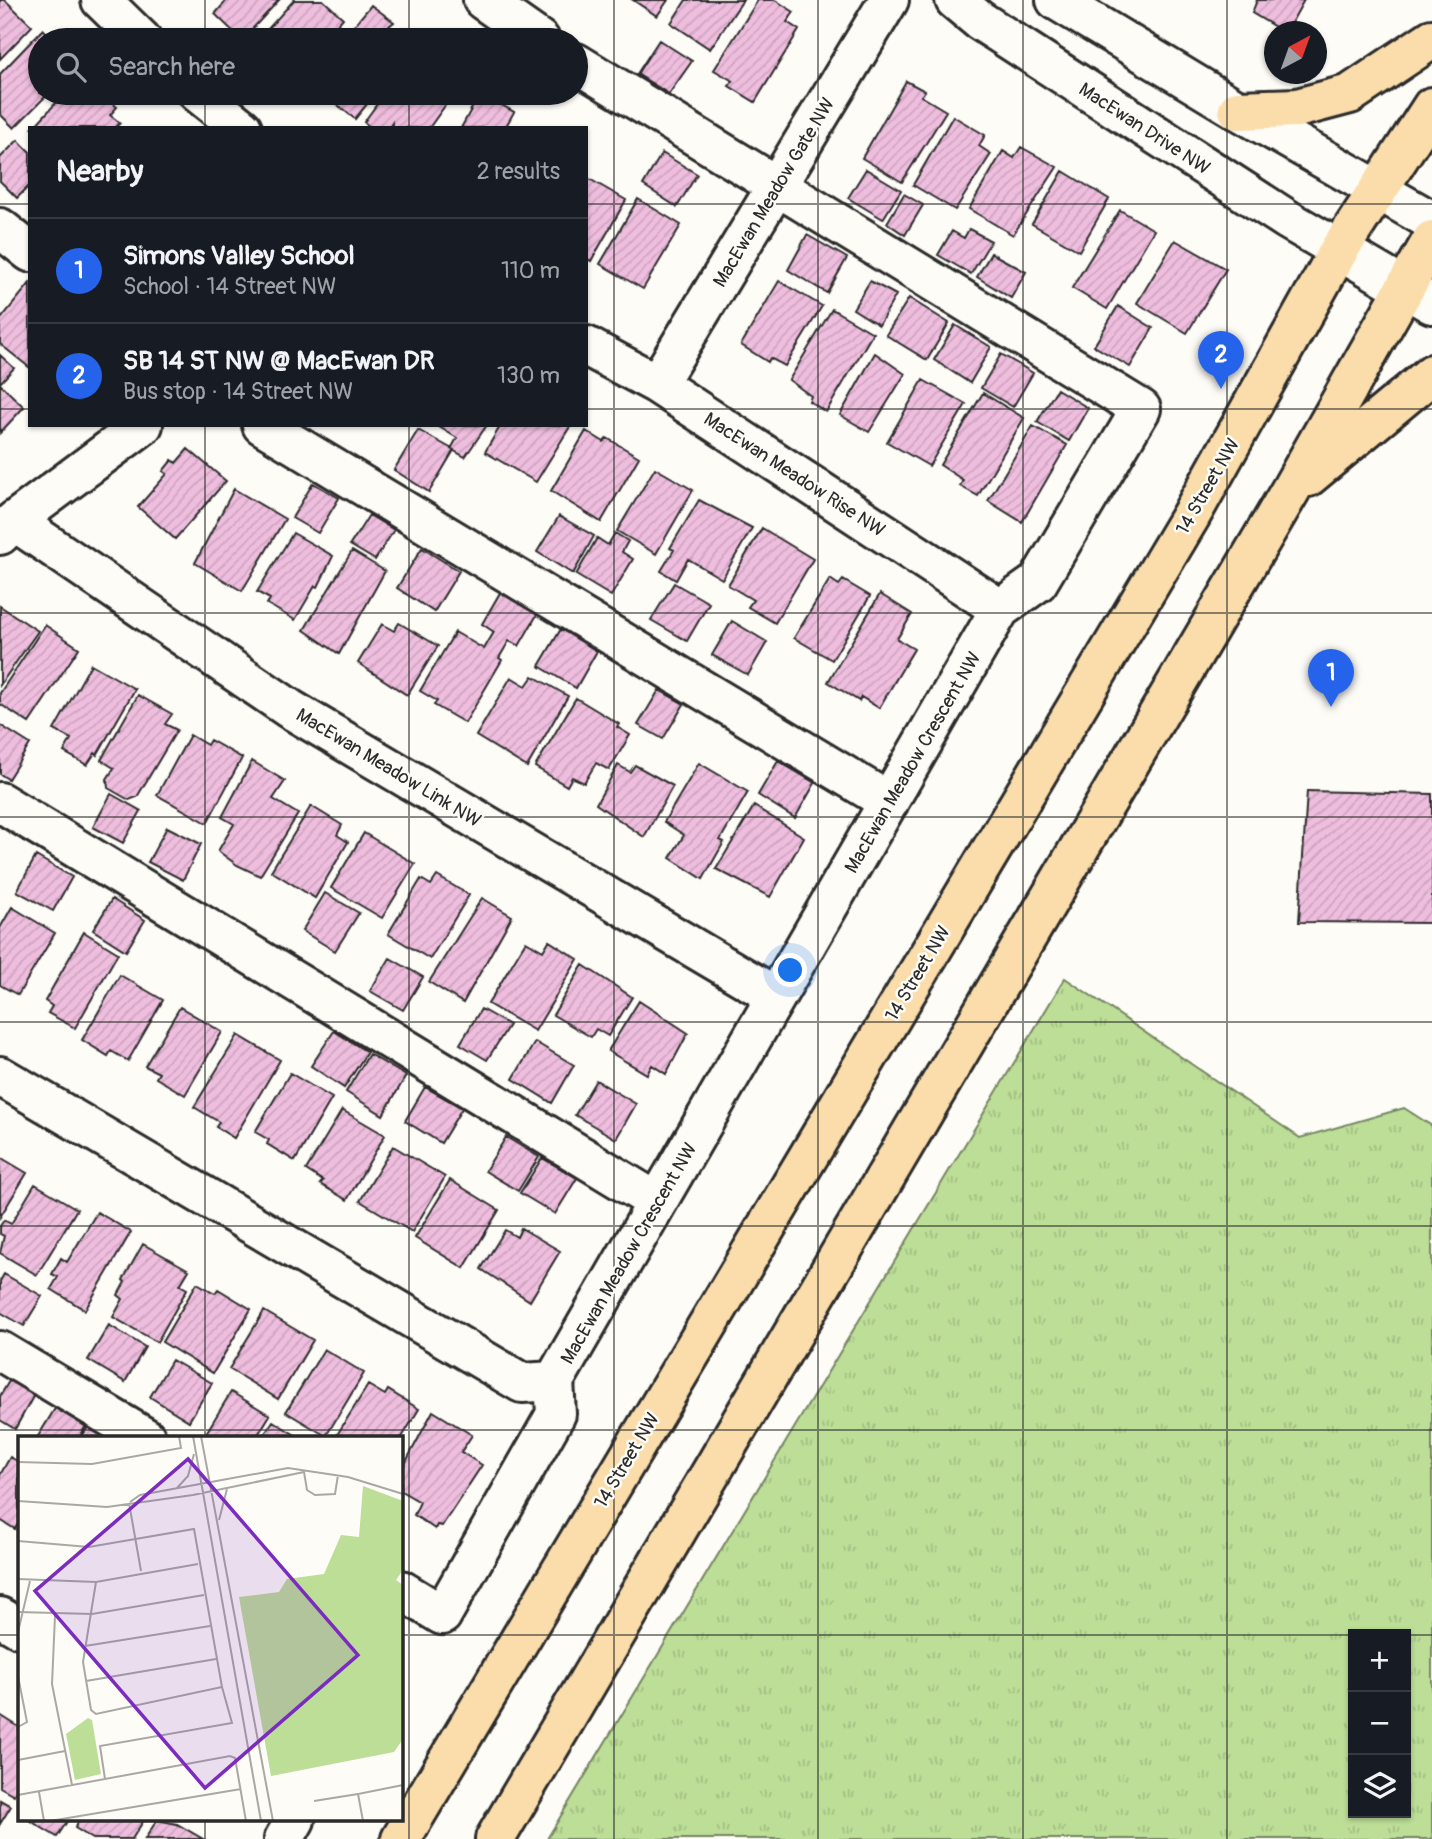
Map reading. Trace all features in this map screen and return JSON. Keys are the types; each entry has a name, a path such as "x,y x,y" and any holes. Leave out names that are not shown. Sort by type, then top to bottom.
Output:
{"main road":[{"path":"1238,110 1297,108 1350,94 1432,39"},
{"name":"14 Street NW","path":"401,1839 1190,517 1339,250 1432,107"},
{"path":"495,1839 1290,491 1418,296 1432,240"},
{"path":"1290,491 1432,374"}],"street":[{"path":"101,0 130,28"},
{"path":"483,0 523,28"},
{"name":"MacEwan Meadow Gate NW","path":"657,384 889,0"},
{"name":"MacEwan Drive NW","path":"955,0 990,28 1339,250 1418,296"},
{"path":"1056,0 1238,110 1432,221"},
{"path":"588,70 1141,409 1038,582 1000,609"},
{"path":"213,105 239,126"},
{"path":"0,228 28,250"},
{"name":"MacEwan Meadow Rise NW","path":"588,347 657,384 1000,609"},
{"path":"7,528 140,427"},
{"path":"265,427 889,802"},
{"name":"MacEwan Meadow Link NW","path":"7,528 290,709 775,996"},
{"name":"MacEwan Meadow Crescent NW","path":"0,1076 522,1383 554,1381 1000,609"},
{"path":"0,803 657,1202"},
{"path":"0,1351 143,1436"},
{"path":"402,1591 442,1615 556,1414 554,1381"},
{"path":"0,1617 18,1627"},
{"path":"284,1839 294,1822"}],"green space":[{"path":"1065,978 1300,1138 1404,1108 1432,1126 1432,1839 547,1839"}],"building":[{"path":"0,0 5,0 32,26 0,59"},
{"path":"227,0 279,0 253,28 230,28 215,14"},
{"path":"294,0 323,0 343,18 334,28 269,28"},
{"path":"633,0 668,0 657,16"},
{"path":"686,0 743,0 710,49 671,23"},
{"path":"758,0 775,0 794,12 787,22 799,30 755,102 729,86 733,81 714,70"},
{"path":"1257,0 1304,0 1292,21 1265,21 1252,13"},
{"path":"371,5 394,22 389,26 391,28 352,28"},
{"path":"659,40 692,61 669,94 637,74"},
{"path":"28,45 28,105 37,105 14,128 0,114 0,74"},
{"path":"906,81 925,91 921,96 946,111 902,182 862,158"},
{"path":"54,105 115,105 117,107 110,115 120,123 117,126 35,126"},
{"path":"338,105 366,105 355,119"},
{"path":"376,105 445,105 430,126 392,126 392,123 390,126 369,126 364,122"},
{"path":"473,105 501,105 514,112 506,126 462,126"},
{"path":"953,116 985,135 979,146 991,154 955,210 913,185"},
{"path":"18,140 28,150 28,187 17,198 0,181 0,158"},
{"path":"1021,147 1057,167 1013,235 969,209 1003,151 1014,158"},
{"path":"662,153 697,174 677,207 643,185"},
{"path":"866,169 901,190 883,219 848,198"},
{"path":"1063,171 1109,199 1079,251 1032,224"},
{"path":"588,178 626,200 591,261 588,259"},
{"path":"904,194 923,205 905,235 887,223"},
{"path":"638,199 681,225 643,289 600,264"},
{"path":"1120,210 1154,230 1107,309 1072,288"},
{"path":"969,229 991,241 971,274 938,255 952,231 964,238"},
{"path":"807,235 847,258 827,293 788,270"},
{"path":"1175,240 1226,269 1187,333 1137,303"},
{"path":"991,253 1026,272 1011,298 977,277"},
{"path":"779,281 822,306 785,366 770,358 768,362 741,345"},
{"path":"870,281 896,295 879,325 853,309"},
{"path":"28,285 28,366 0,344 0,320"},
{"path":"909,298 949,323 927,360 886,335"},
{"path":"1118,306 1153,328 1130,367 1094,346"},
{"path":"832,309 873,333 826,412 809,401 811,396 789,380"},
{"path":"955,325 991,347 970,383 934,360"},
{"path":"875,353 905,374 869,432 840,415"},
{"path":"1001,354 1033,373 1013,407 981,388"},
{"path":"0,355 14,368 0,383"},
{"path":"923,380 966,404 929,466 887,442"},
{"path":"0,384 24,407 0,433"},
{"path":"1057,389 1088,408 1069,441 1037,422"},
{"path":"983,393 1024,418 978,496 960,486 963,480 940,465"},
{"path":"1033,426 1067,445 1022,522 988,501"},
{"path":"439,427 486,427 465,457 451,449 457,438"},
{"path":"500,427 570,427 536,482 485,452"},
{"path":"418,430 454,450 429,492 394,470"},
{"path":"586,431 604,442 607,438 639,457 601,522 551,491"},
{"path":"188,449 226,481 175,539 138,507 167,474 163,471 172,460 176,463"},
{"path":"655,468 693,490 656,554 617,531"},
{"path":"313,483 339,498 318,533 292,518"},
{"path":"234,489 285,519 242,591 195,563"},
{"path":"699,500 752,528 722,579 688,559 676,580 661,571 674,550 670,548"},
{"path":"369,515 394,530 375,560 350,545"},
{"path":"559,516 594,536 573,574 537,552"},
{"path":"762,528 813,559 775,623 748,607 753,600 728,585"},
{"path":"293,533 333,556 318,587 315,586 295,620 267,604 270,599 257,592"},
{"path":"615,533 628,541 622,552 633,559 611,596 576,575 597,538 608,545"},
{"path":"422,548 459,571 434,612 397,588"},
{"path":"352,551 385,571 339,654 304,630"},
{"path":"830,579 839,585 843,580 870,596 832,660 794,638"},
{"path":"674,583 709,603 687,641 651,620"},
{"path":"501,591 538,613 519,646 509,641 499,658 502,660 465,723 434,705 437,701 420,691 455,632 484,649 494,632 482,624"},
{"path":"880,594 912,614 897,639 914,649 879,708 861,697 859,701 828,682"},
{"path":"0,606 38,631 0,685"},
{"path":"732,621 767,642 748,675 712,655"},
{"path":"399,623 438,646 407,695 358,663 382,624 394,631"},
{"path":"45,625 79,648 29,723 0,704 0,693"},
{"path":"561,629 597,651 576,688 539,666"},
{"path":"91,664 135,689 97,755 95,753 87,765 64,752 71,739 54,730"},
{"path":"533,676 568,696 527,767 476,736 511,677 526,686"},
{"path":"659,690 684,704 663,739 638,725"},
{"path":"138,695 172,714 165,724 177,730 137,797 129,800 108,788 107,779 114,768 101,760"},
{"path":"576,698 619,724 617,727 630,735 609,770 596,763 584,783 572,777 567,786 535,767"},
{"path":"0,725 30,744 8,779 0,774"},
{"path":"190,735 207,745 210,740 242,758 207,823 157,795"},
{"path":"252,761 285,781 273,799 298,814 260,876 237,865 218,851 234,824 222,817"},
{"path":"778,761 815,783 795,818 758,795"},
{"path":"699,763 748,792 720,840 724,842 703,879 670,858 684,835 664,822"},
{"path":"618,765 630,772 635,765 673,786 644,837 596,804"},
{"path":"1307,791 1432,794 1432,923 1299,922"},
{"path":"111,794 141,811 123,843 93,827"},
{"path":"311,806 342,825 337,835 348,842 315,898 271,871"},
{"path":"754,806 804,837 770,897 716,869"},
{"path":"167,827 201,844 183,880 148,862"},
{"path":"364,833 415,864 382,918 331,888"},
{"path":"36,856 72,877 53,911 17,891"},
{"path":"437,876 469,895 430,959 388,934 421,879 431,885"},
{"path":"325,893 359,913 335,951 302,931"},
{"path":"482,898 512,916 463,1003 429,982"},
{"path":"112,899 145,920 126,951 93,930"},
{"path":"12,907 55,933 18,995 0,985 0,928"},
{"path":"84,932 118,953 75,1028 48,1013 52,1006 45,1001"},
{"path":"526,941 543,951 549,941 578,959 535,1031 488,1004"},
{"path":"390,958 423,977 403,1010 370,991"},
{"path":"583,965 632,997 608,1036 596,1029 591,1037 553,1015"},
{"path":"120,975 163,1000 128,1061 111,1051 108,1056 82,1040"},
{"path":"639,1001 688,1033 666,1074 652,1065 647,1074 608,1051"},
{"path":"180,1007 222,1032 185,1095 156,1078 159,1073 145,1066"},
{"path":"481,1009 509,1025 487,1060 460,1044"},
{"path":"334,1031 367,1052 344,1088 311,1066"},
{"path":"238,1035 280,1060 234,1138 216,1127 219,1122 194,1107"},
{"path":"535,1042 574,1065 552,1103 513,1079"},
{"path":"369,1054 406,1076 383,1115 346,1092"},
{"path":"290,1073 332,1098 295,1161 267,1144 269,1140 255,1132"},
{"path":"596,1080 636,1104 616,1139 575,1115"},
{"path":"425,1087 462,1108 441,1143 405,1121"},
{"path":"342,1110 385,1135 347,1200 320,1184 323,1181 306,1170"},
{"path":"506,1137 539,1157 518,1191 485,1171"},
{"path":"393,1146 445,1177 412,1232 360,1201"},
{"path":"0,1157 27,1173 0,1217"},
{"path":"542,1158 577,1178 555,1214 520,1193"},
{"path":"450,1180 499,1210 464,1268 415,1238"},
{"path":"35,1184 77,1209 37,1275 0,1253 4,1236 0,1234 0,1226 4,1220 11,1224"},
{"path":"97,1212 131,1232 85,1310 51,1289 58,1277 52,1274 61,1258 67,1262"},
{"path":"521,1228 560,1251 530,1301 481,1269 505,1230 517,1237"},
{"path":"143,1244 189,1270 180,1285 187,1289 157,1342 113,1317 123,1299 118,1295 125,1282 123,1280"},
{"path":"4,1274 42,1296 24,1326 0,1312 0,1281"},
{"path":"197,1283 215,1293 218,1289 251,1309 213,1373 162,1342"},
{"path":"264,1311 313,1340 278,1399 229,1369"},
{"path":"109,1325 145,1347 125,1382 88,1360"},
{"path":"324,1349 364,1373 326,1436 286,1412"},
{"path":"172,1360 212,1383 189,1421 150,1397"},
{"path":"11,1378 35,1393 15,1429 0,1420 0,1396"},
{"path":"368,1385 385,1395 388,1390 419,1409 402,1437 336,1436"},
{"path":"231,1392 270,1415 257,1436 212,1436 206,1433"},
{"path":"56,1407 86,1426 80,1436 38,1436"},
{"path":"433,1411 472,1435 461,1452 482,1465 442,1526 437,1525 435,1529 414,1515 420,1502 402,1492 402,1469"},
{"path":"273,1421 297,1436 263,1436"},
{"path":"88,1427 104,1436 82,1436"},
{"path":"10,1457 18,1461 18,1524 15,1529 0,1520 0,1475"},
{"path":"0,1715 18,1726 18,1788 14,1795 0,1787"},
{"path":"0,1800 11,1806 0,1824"},
{"path":"32,1822 67,1822 57,1837"},
{"path":"78,1822 143,1822 132,1839 93,1839 75,1828"},
{"path":"156,1822 167,1822 177,1824 203,1839 145,1839"}],"place":[{"name":"SB 14 ST NW @ MacEwan DR","path":"1221,389"},
{"name":"Simons Valley School","path":"1331,707"}]}
